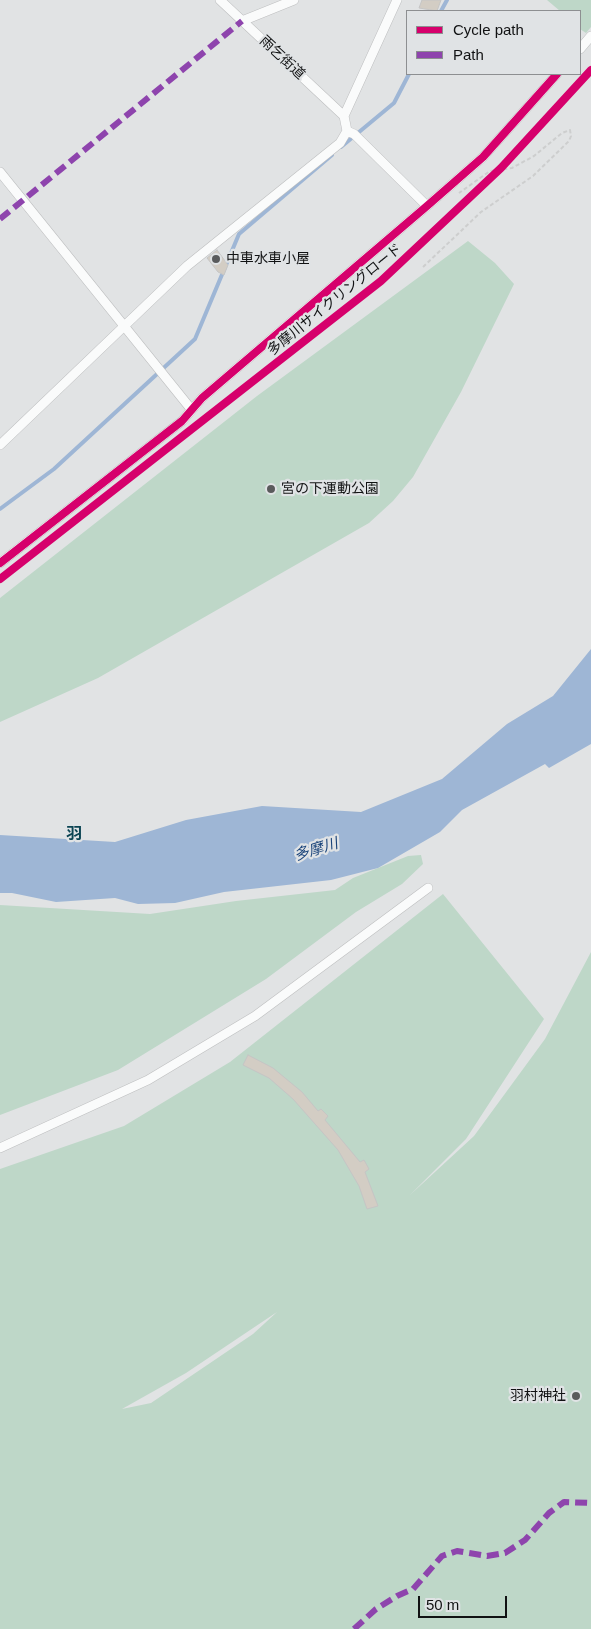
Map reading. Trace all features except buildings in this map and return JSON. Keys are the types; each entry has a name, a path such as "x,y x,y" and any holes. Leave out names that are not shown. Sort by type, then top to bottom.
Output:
{"street":[{"name":"雨乞街道","path":"220,0 344,116"},
{"path":"242,21 294,0"},
{"path":"397,0 344,116 353,134 427,206"},
{"path":"581,48 591,36"},
{"path":"0,563 182,421 191,408 483,157 556,75"},
{"path":"0,445 125,328 187,266 340,142 353,134"},
{"path":"0,172 191,408"},
{"path":"0,1148 148,1080 255,1016 428,888"}],"path":[{"path":"423,267 481,212 533,176 569,141 572,136 570,130 562,132 534,156 512,168 490,170 456,196"},
{"path":"475,193 507,161"},
{"path":"226,401 220,394 286,358"}],"green space":[{"path":"547,0 591,0 591,27 586,33 581,30 581,10 559,10"},
{"name":"宮の下運動公園","path":"468,241 495,263 514,284 461,392 413,477 393,501 369,523 98,678 0,722 0,598 257,396"},
{"path":"421,855 423,864 402,884 356,912 266,979 118,1070 0,1115 0,905 150,914 236,901 335,890 353,878 408,856"},
{"path":"443,894 544,1019 466,1139 410,1195 474,1136 545,1039 591,952 591,1629 0,1629 0,1169 124,1126 230,1062","holes":["277,1312 253,1334 151,1403 122,1409 186,1373"]}],"water":[{"name":"多摩川","path":"591,649 591,744 549,768 545,764 462,810 440,832 378,868 331,880 224,892 175,903 138,904 115,898 56,902 12,893 0,893 0,835 115,842 186,820 262,806 361,812 442,779 507,724 553,696"}],"waterway":[{"path":"442,10 447,0"},
{"path":"341,147 394,103 408,75"},
{"path":"0,509 54,469 195,339 239,234 332,155"}],"marked path":[{"path":"0,219 242,21"},
{"path":"354,1629 376,1609 413,1589 442,1556 457,1551 487,1556 505,1553 525,1540 549,1513 564,1502 591,1503"}],"cycle path":[{"name":"多摩川サイクリングロード","path":"0,579 381,281 501,168 591,70"},
{"name":"多摩川サイクリングロード","path":"0,563 182,421 202,398 483,157 556,75"}],"place":[{"name":"中車水車小屋","path":"216,259"},
{"name":"宮の下運動公園","path":"271,489"},
{"name":"羽村神社","path":"576,1396"}],"district":[{"name":"羽","path":"74,835"}]}
